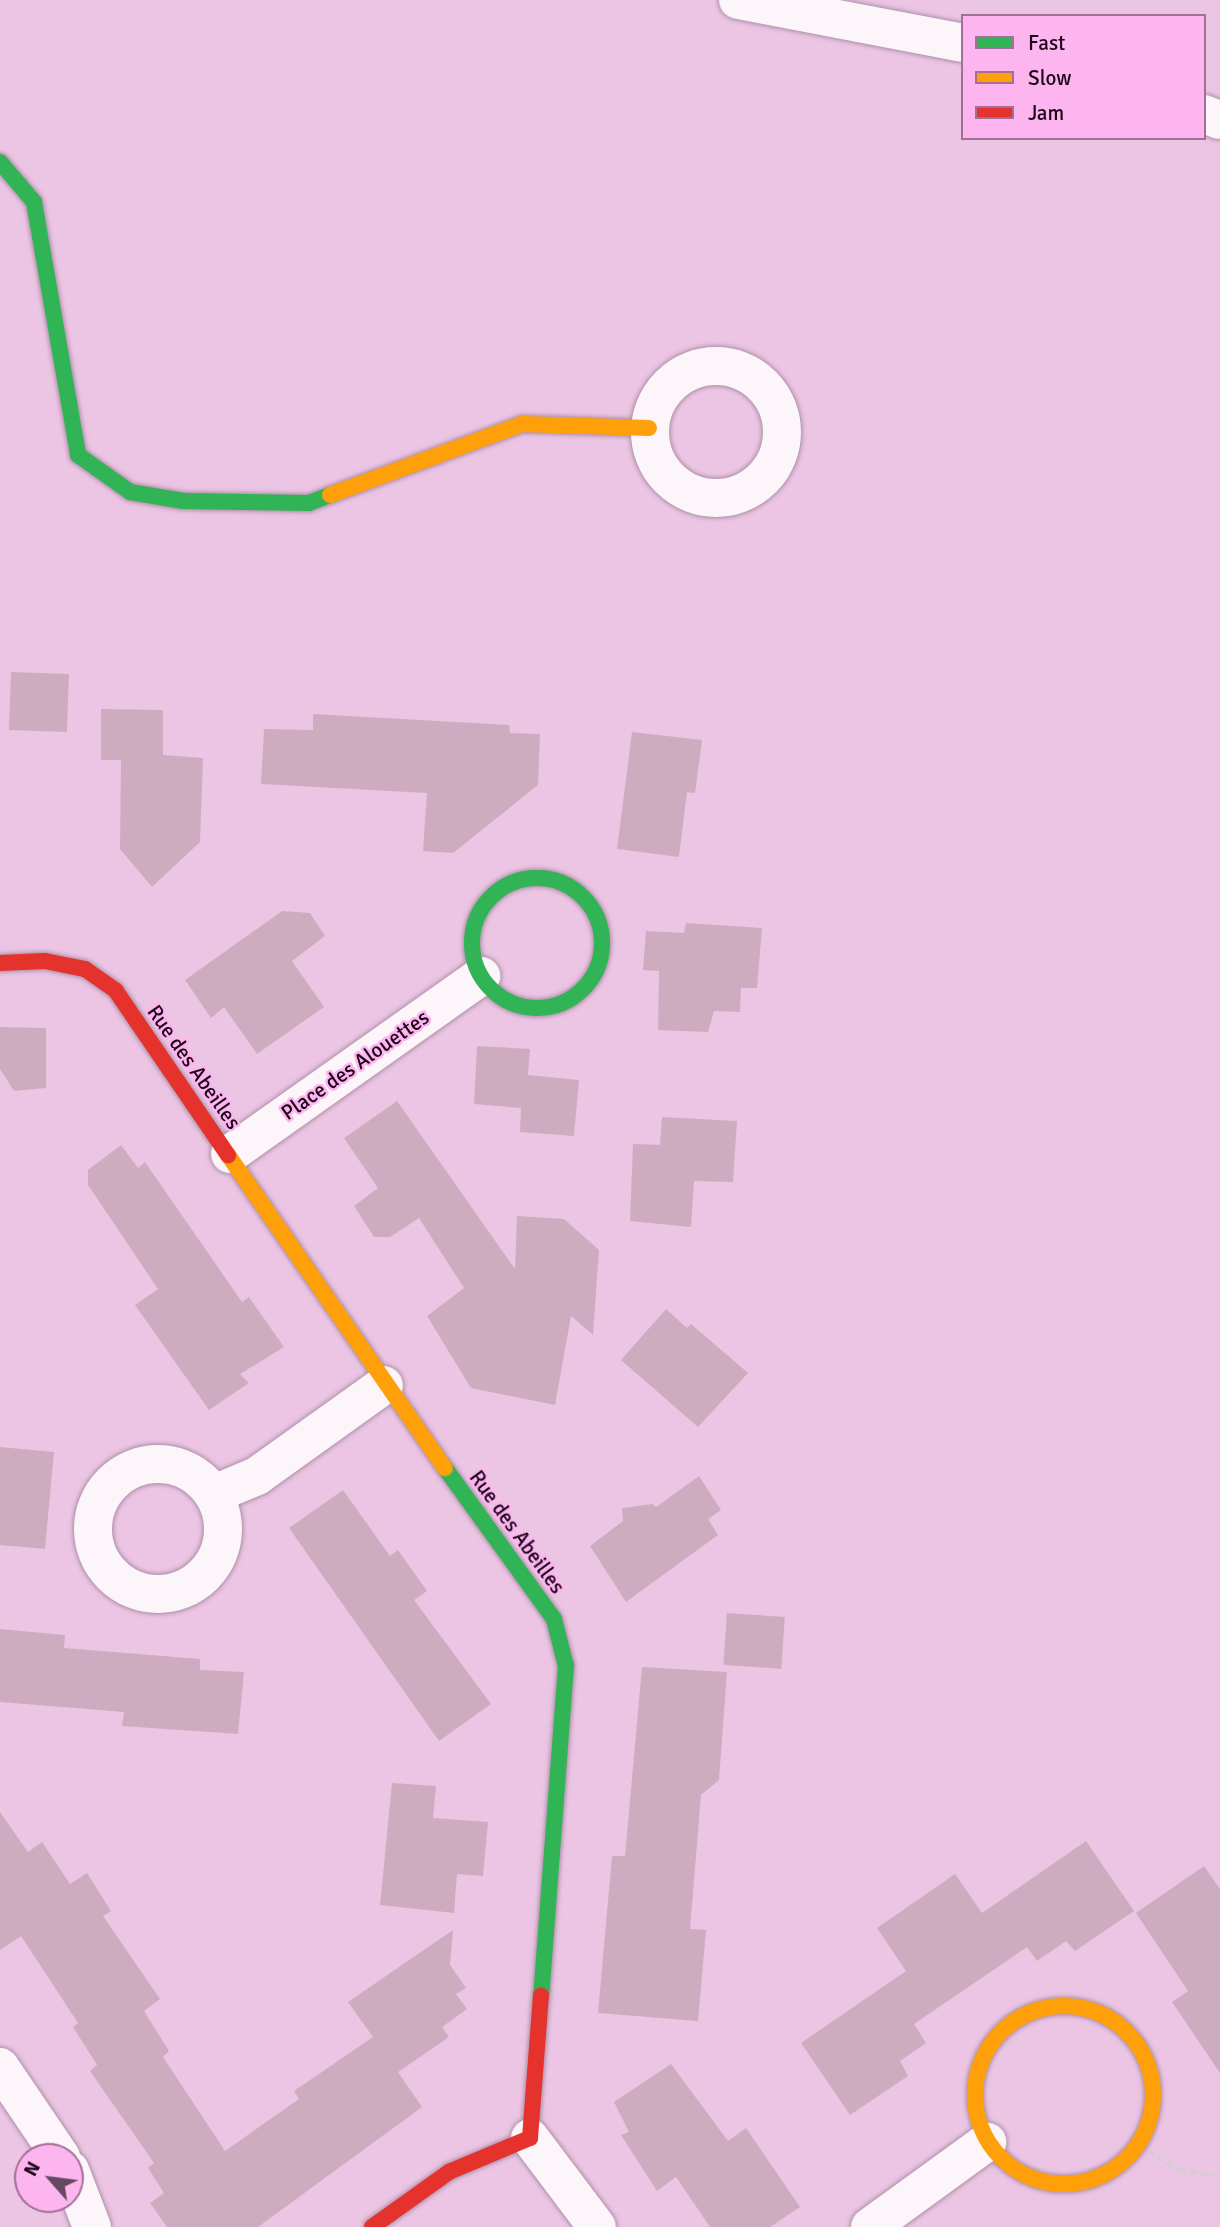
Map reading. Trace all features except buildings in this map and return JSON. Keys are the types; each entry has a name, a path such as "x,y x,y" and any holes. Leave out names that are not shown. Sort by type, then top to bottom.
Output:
{"street":[{"path":"738,0 961,43"},
{"path":"0,162 34,202 78,455 130,492 183,501 309,503 522,424 649,428"},
{"path":"524,878 554,879 575,888 591,905 604,943 599,966 582,992 562,1004 539,1009 516,1005 495,994 481,976 472,938 477,915 503,886 524,878"},
{"name":"Rue des Abeilles","path":"0,962 45,961 85,969 116,991 384,1385 554,1619 566,1666 530,2138"},
{"name":"Place des Alouettes","path":"229,1154 481,976"},
{"path":"214,1494 257,1476 384,1385"},
{"path":"1049,2005 1084,2006 1116,2021 1140,2046 1153,2078 1153,2113 1139,2146 1114,2171 1080,2184 1044,2183 1011,2169 987,2142 975,2109 977,2074 991,2042 1017,2018 1049,2005"},
{"path":"0,2067 52,2143"},
{"path":"372,2227 449,2172 530,2138 597,2227"},
{"path":"870,2227 987,2142"},
{"path":"84,2206 92,2227"}],"path":[{"path":"1139,2146 1180,2170 1220,2175"}],"traffic: fast":[{"path":"0,162 34,202 78,455 130,492 183,501 309,503 330,495"},
{"path":"537,878 562,883 583,897 597,918 602,943 597,968 583,989 562,1003 537,1008 512,1003 491,989 477,968 472,943 477,918 491,897 512,883 537,878"},
{"path":"445,1468 554,1619 566,1666 541,1995"}],"traffic: slow":[{"path":"330,495 522,424 649,428"},
{"path":"228,1155 445,1468"},
{"path":"1064,2006 1098,2012 1127,2032 1147,2061 1153,2095 1147,2129 1127,2158 1098,2178 1064,2184 1030,2178 1001,2158 981,2129 975,2095 981,2061 1001,2032 1030,2012 1064,2006"}],"traffic: jam":[{"path":"0,963 45,961 85,969 116,991 228,1155"},
{"path":"372,2227 449,2172 530,2138 541,1995"}]}
